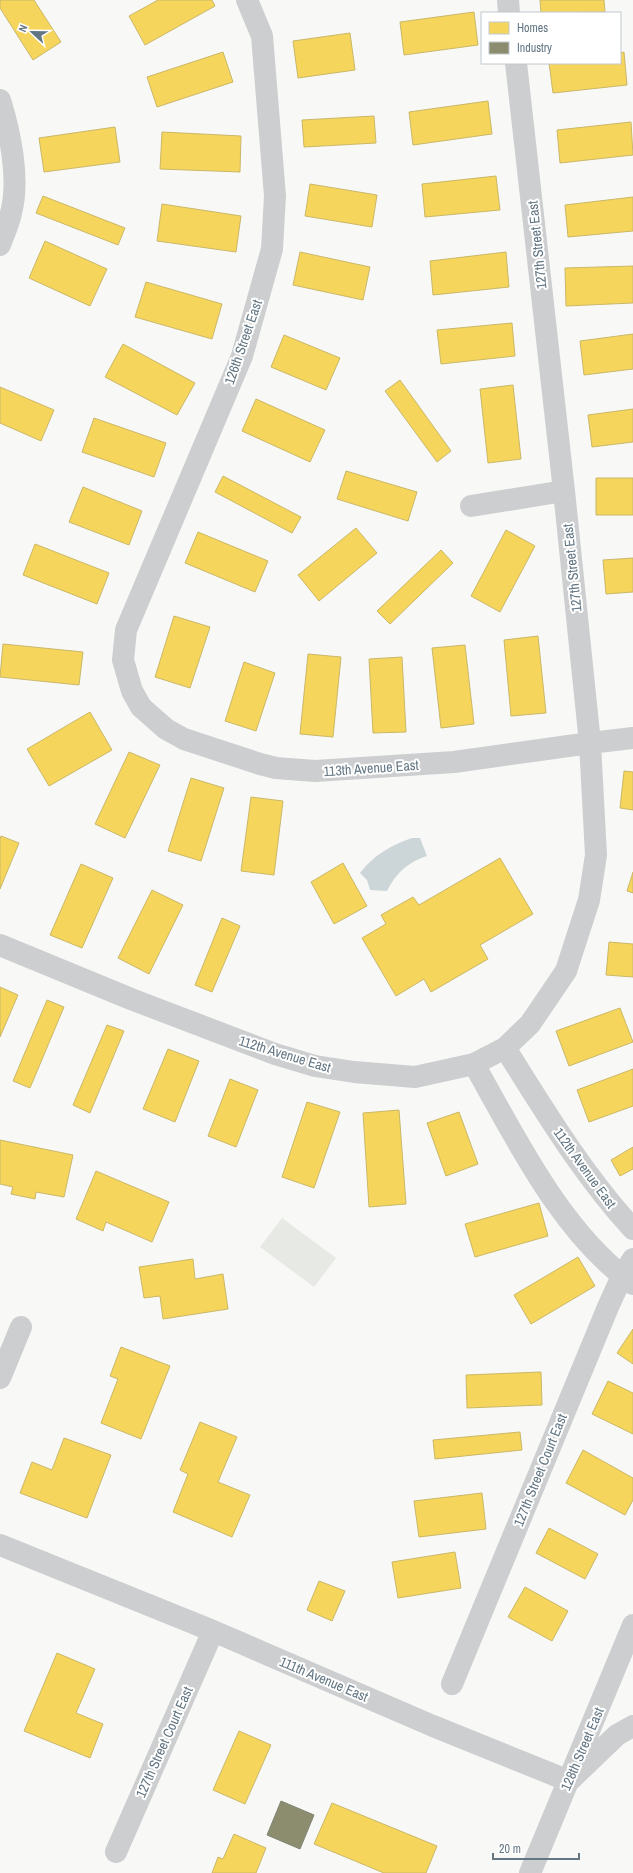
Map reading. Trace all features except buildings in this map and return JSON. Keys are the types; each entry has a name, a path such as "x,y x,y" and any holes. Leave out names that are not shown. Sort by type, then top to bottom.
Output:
{"street":[{"name":"126th Street East","path":"132,692 123,660 126,630 242,356 272,249 275,196 262,36 247,0"},
{"path":"508,0 509,12"},
{"name":"127th Street East","path":"505,1048 530,1024 566,971 589,900 596,854 590,743 564,491 516,64"},
{"path":"0,245 12,212 14,177 12,143 2,106"},
{"path":"471,506 564,491"},
{"name":"113th Avenue East","path":"132,692 141,707 166,729 184,739 276,768 316,771 454,762 633,738"},
{"name":"112th Avenue East","path":"0,945 139,1002 275,1054 314,1066 354,1072 415,1077 474,1064 505,1048 587,1173 633,1230"},
{"path":"474,1064 534,1169 573,1226 599,1256 629,1273"},
{"name":"127th Street Court East","path":"452,1684 608,1307 629,1273"},
{"path":"0,1378 21,1327"},
{"name":"111th Avenue East","path":"0,1545 213,1631 433,1726 569,1781"},
{"name":"128th Street East","path":"530,1873 633,1625"},
{"name":"127th Street Court East","path":"116,1852 213,1631"},
{"path":"569,1781 617,1735 633,1726"}],"shaded area":[{"path":"412,838 420,838 427,856 414,861 403,869 394,879 387,891 370,890 367,880 360,873 383,851"},
{"path":"282,1218 336,1258 314,1287 260,1247"}]}
